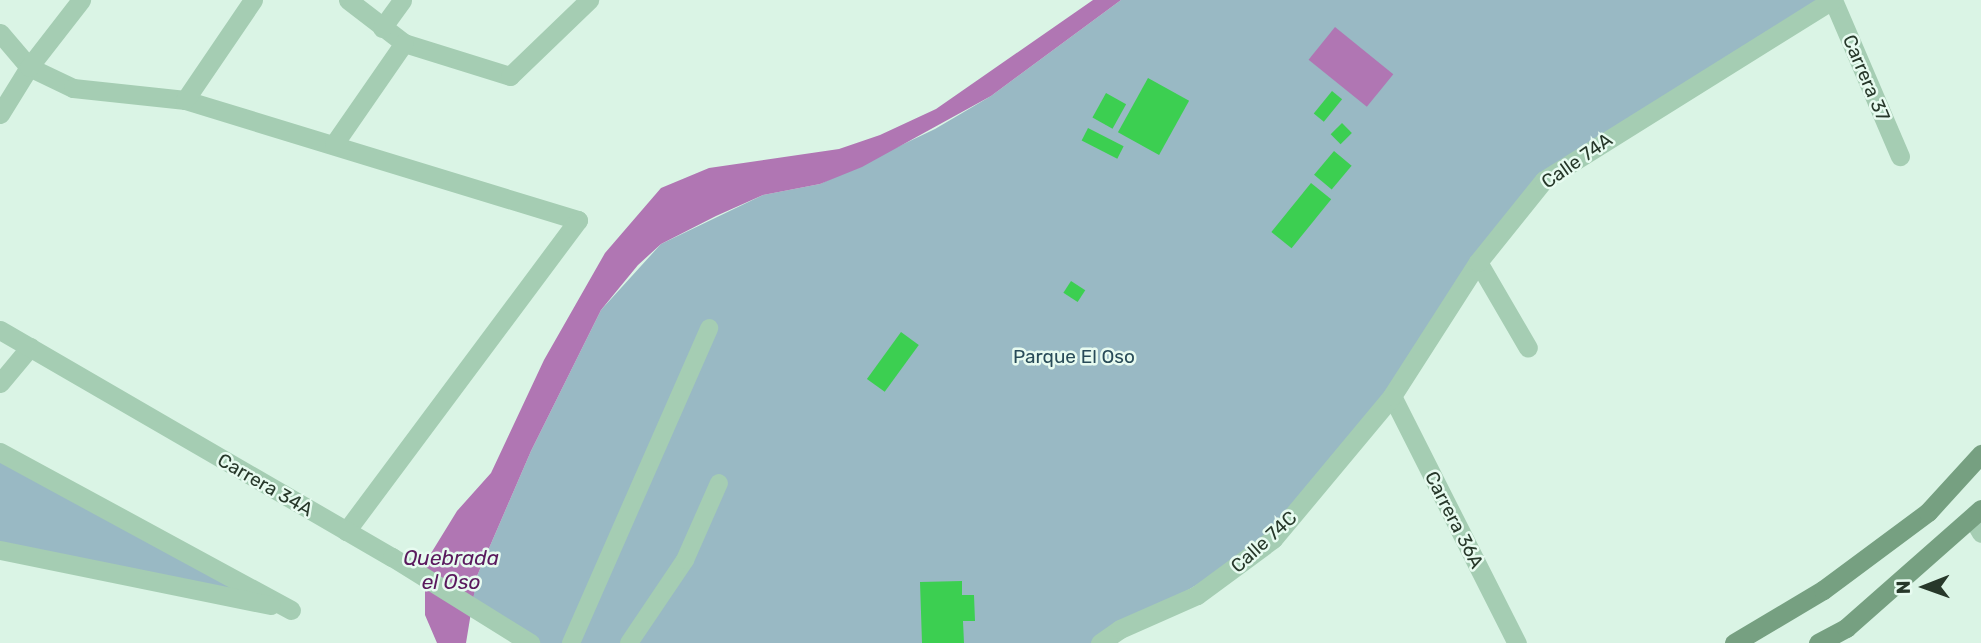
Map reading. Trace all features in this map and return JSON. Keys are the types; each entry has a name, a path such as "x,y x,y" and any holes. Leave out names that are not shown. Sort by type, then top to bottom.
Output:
{"main road":[{"path":"1734,643 1823,590 1928,512 1981,454"},
{"path":"1818,643 1846,628 1978,520"}],"street":[{"path":"0,114 29,67 80,0"},
{"path":"185,100 253,0"},
{"path":"348,0 404,43 510,76 589,0"},
{"path":"382,28 402,0"},
{"name":"Carrera 37","path":"1832,0 1900,156"},
{"name":"Calle 74A","path":"1392,396 1478,262 1544,180 1832,0"},
{"path":"0,33 29,67 73,88 185,100 578,220 346,531"},
{"path":"327,142 404,43"},
{"path":"1478,262 1528,348"},
{"name":"Carrera 34A","path":"0,330 392,557 509,627 530,643"},
{"path":"0,383 30,347"},
{"name":"Calle 74C","path":"1100,643 1197,595 1250,559 1295,515 1392,396"},
{"name":"Carrera 36A","path":"1392,396 1517,643"},
{"path":"0,452 291,610 0,550"}],"lane":[{"path":"571,643 709,328"},
{"path":"629,643 685,560 719,483"}],"green space":[{"name":"Parque El Oso","path":"1121,0 1832,0 1544,180 1392,396 1273,539 1100,643 530,643 472,605 477,576 531,451 601,310 661,244 763,195 820,184 935,129 991,96"},
{"path":"0,452 291,610 0,550"}],"water":[{"name":"Quebrada el Oso","path":"1093,0 1121,0 991,96 862,167 820,184 763,195 716,216 661,244 638,265 601,310 531,451 477,576 466,643 437,643 425,615 425,563 457,511 491,473 544,360 605,253 661,188 709,168 839,149 880,135 936,109"},
{"path":"1335,27 1393,74 1367,107 1309,60"}],"building":[{"path":"1148,78 1189,101 1159,155 1118,132"},
{"path":"1332,91 1342,99 1324,122 1314,114"},
{"path":"1106,93 1126,104 1113,129 1092,117"},
{"path":"1342,123 1352,133 1341,144 1331,134"},
{"path":"1088,128 1124,146 1117,159 1082,140"},
{"path":"1334,151 1352,166 1332,190 1314,175"},
{"path":"1311,183 1331,199 1292,248 1271,232"},
{"path":"1071,281 1085,290 1078,302 1063,293"},
{"path":"901,332 919,345 885,392 867,379"},
{"path":"962,581 962,595 974,595 975,621 963,621 964,643 922,643 920,582"}]}
